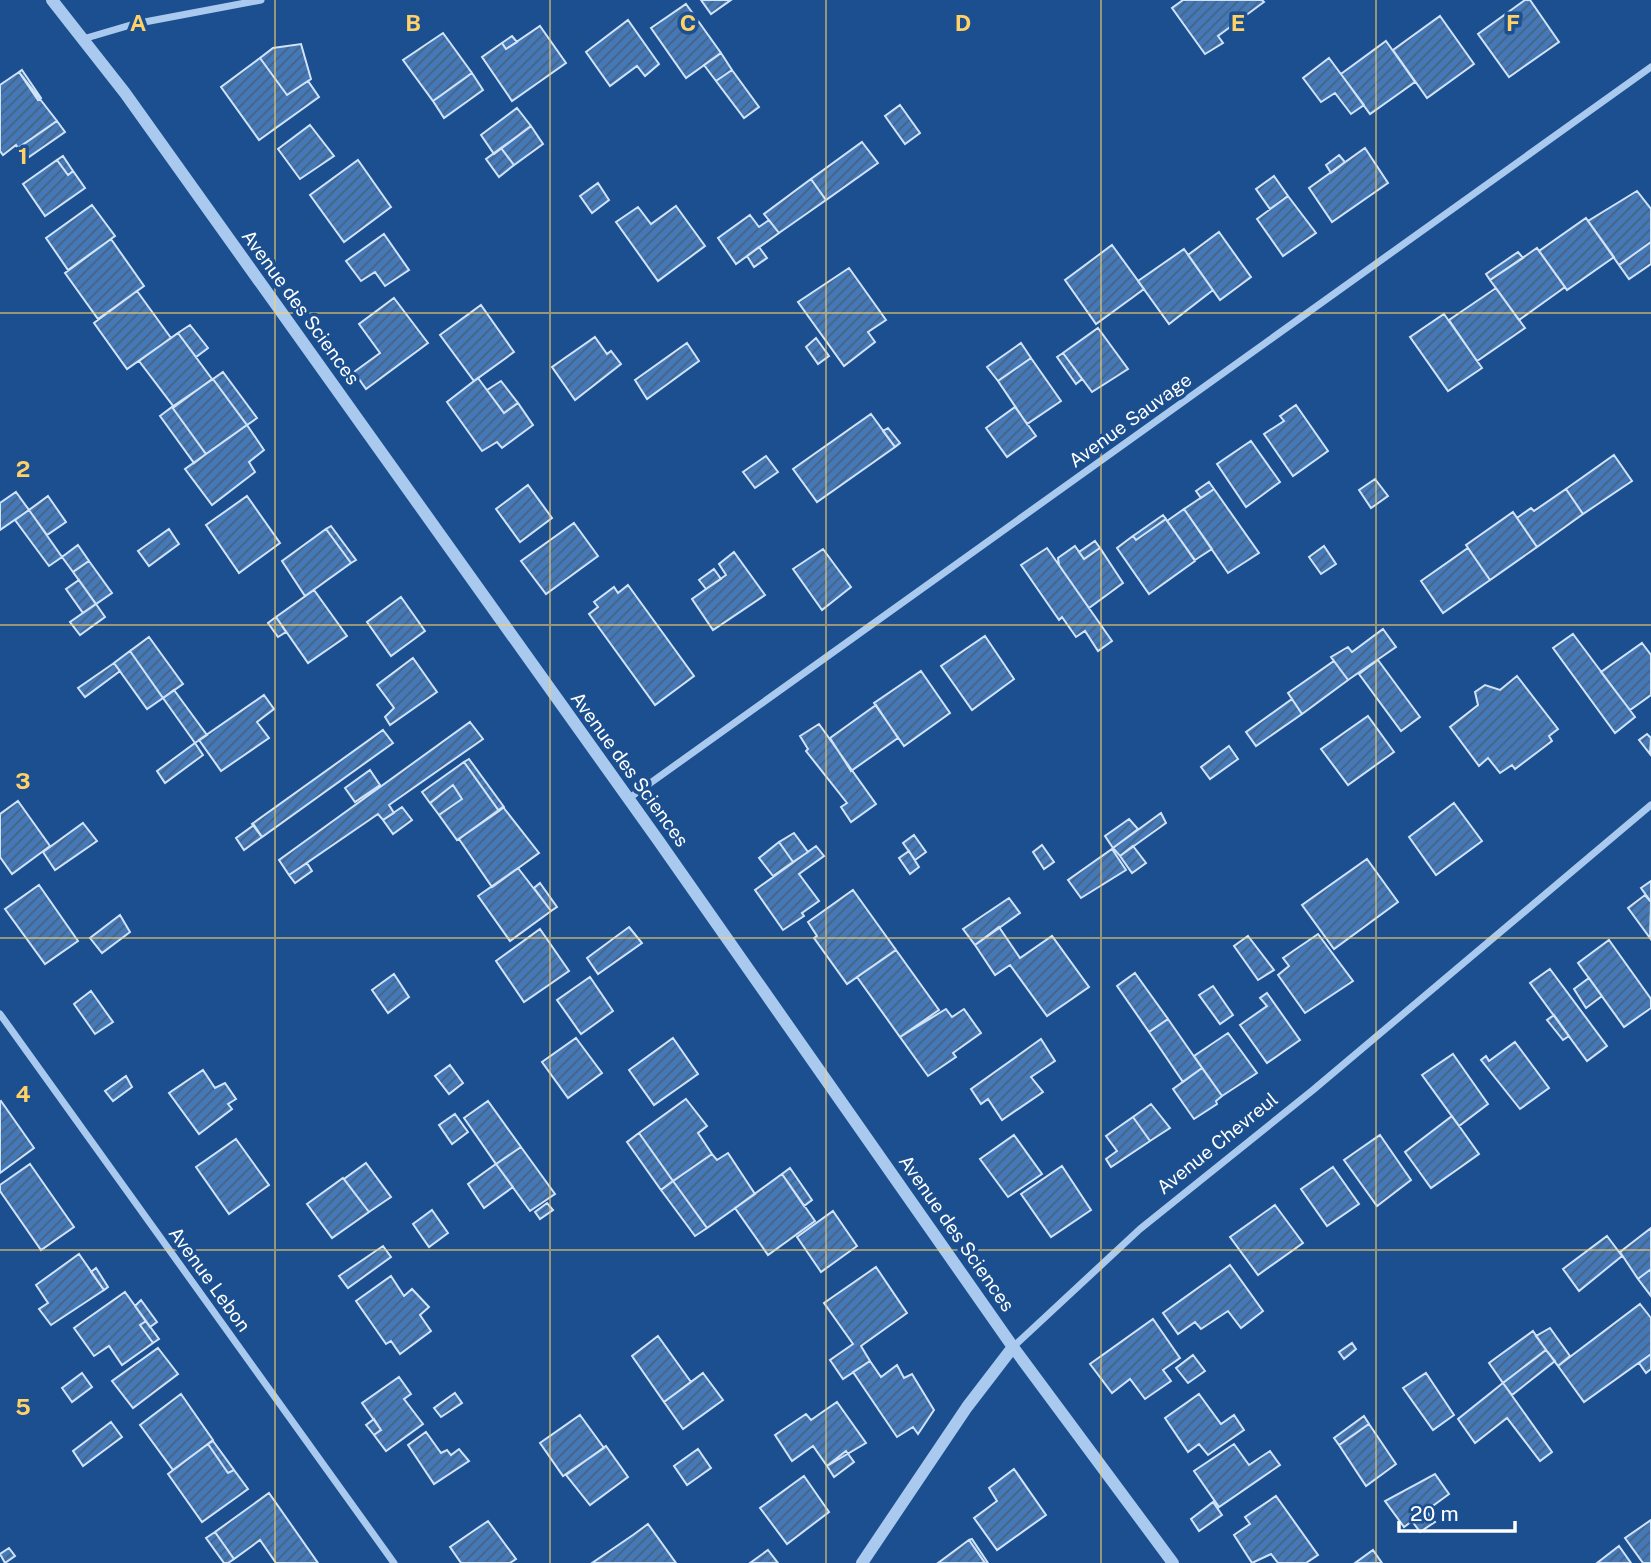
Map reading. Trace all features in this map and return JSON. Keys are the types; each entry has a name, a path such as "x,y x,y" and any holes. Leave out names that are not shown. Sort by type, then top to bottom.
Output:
{"street":[{"name":"Avenue des Sciences","path":"52,0 83,39 628,799 1013,1347 1173,1563"},
{"path":"83,39 134,24 261,0"},
{"name":"Avenue Sauvage","path":"628,799 1651,67"},
{"name":"Avenue Chevreul","path":"862,1563 967,1407 1013,1347 1140,1229 1313,1090 1651,805"},
{"name":"Avenue Lebon","path":"0,1014 394,1563"}],"building":[{"path":"701,0 731,0 711,14"},
{"path":"1183,0 1264,2 1218,36 1223,43 1205,54 1172,8"},
{"path":"1525,0 1530,0 1559,42 1509,77 1478,34"},
{"path":"686,4 721,53 686,78 651,28"},
{"path":"1440,16 1474,64 1427,98 1393,50"},
{"path":"628,20 659,64 645,76 637,66 610,86 586,52"},
{"path":"540,26 566,63 512,101 482,57 502,43 506,49"},
{"path":"443,33 472,73 433,101 403,60"},
{"path":"512,36 517,42 506,49 502,43"},
{"path":"1386,41 1415,82 1370,114 1341,74"},
{"path":"301,44 311,79 287,95 260,58 273,48"},
{"path":"721,53 732,70 716,81 704,65"},
{"path":"260,58 287,95 308,81 319,97 259,140 221,87"},
{"path":"1329,58 1364,105 1351,114 1335,93 1321,102 1303,78"},
{"path":"22,70 41,98 38,100 19,72"},
{"path":"732,70 759,107 744,118 716,81"},
{"path":"19,72 57,121 3,155 0,151 0,85"},
{"path":"472,73 483,90 444,118 433,101"},
{"path":"900,105 920,133 905,144 885,116"},
{"path":"517,108 531,126 494,154 481,135"},
{"path":"57,121 65,132 26,159 18,148"},
{"path":"310,125 334,156 300,179 278,149"},
{"path":"531,126 543,144 514,165 501,148"},
{"path":"862,142 878,163 826,200 811,179"},
{"path":"501,148 514,165 499,177 486,159"},
{"path":"1365,148 1388,183 1332,222 1309,188"},
{"path":"1339,155 1345,162 1331,173 1326,165"},
{"path":"63,156 73,171 68,175 57,160"},
{"path":"57,160 68,175 73,171 85,188 45,216 23,184"},
{"path":"358,160 391,207 344,242 310,195"},
{"path":"1274,176 1288,196 1270,209 1256,189"},
{"path":"811,179 826,200 779,233 764,214"},
{"path":"598,183 609,200 592,213 580,196"},
{"path":"1637,191 1651,209 1651,242 1619,265 1588,221"},
{"path":"1288,196 1316,233 1283,256 1257,219"},
{"path":"92,205 115,236 68,270 46,238"},
{"path":"676,206 705,246 658,281 616,222 638,207 651,224"},
{"path":"750,215 759,227 769,220 779,233 736,264 718,238"},
{"path":"1586,218 1614,257 1567,290 1539,251"},
{"path":"1219,232 1251,277 1220,300 1188,255"},
{"path":"384,234 409,270 385,286 375,272 361,281 346,261"},
{"path":"111,239 144,286 98,319 65,273"},
{"path":"1651,242 1651,264 1629,279 1619,265"},
{"path":"1112,245 1144,289 1096,324 1065,280"},
{"path":"759,247 767,258 754,267 747,256"},
{"path":"1537,248 1565,287 1519,320 1490,280"},
{"path":"1184,249 1213,290 1169,324 1138,281"},
{"path":"1518,252 1523,258 1490,280 1486,274"},
{"path":"849,268 886,320 868,332 875,342 844,366 798,302"},
{"path":"1496,288 1525,328 1477,361 1449,320"},
{"path":"137,291 171,338 127,369 94,323"},
{"path":"394,298 428,343 366,389 354,372 380,353 359,324"},
{"path":"481,305 514,352 474,381 440,335"},
{"path":"1444,314 1482,368 1448,391 1410,337"},
{"path":"190,325 208,348 196,357 178,333"},
{"path":"1098,328 1128,369 1092,392 1063,353"},
{"path":"178,333 212,379 174,407 139,361"},
{"path":"595,337 607,354 611,351 621,364 575,400 552,367"},
{"path":"816,338 829,356 818,364 806,347"},
{"path":"687,343 699,361 647,399 635,380"},
{"path":"1021,343 1031,358 998,381 987,367"},
{"path":"1063,353 1082,379 1076,384 1057,357"},
{"path":"1031,358 1061,401 1027,424 998,381"},
{"path":"223,372 257,418 247,425 213,379"},
{"path":"478,378 504,413 518,403 533,425 502,448 497,442 482,451 447,402"},
{"path":"213,379 247,425 206,454 172,407"},
{"path":"501,381 518,403 504,413 487,390"},
{"path":"1296,405 1328,451 1293,476 1264,434 1284,421 1280,416"},
{"path":"172,407 206,454 194,463 160,416"},
{"path":"1015,407 1036,436 1007,457 986,428"},
{"path":"871,414 895,447 817,502 793,469"},
{"path":"247,425 264,450 249,462 255,472 212,505 185,469"},
{"path":"888,428 900,443 895,447 883,431"},
{"path":"1251,441 1280,482 1246,507 1217,464"},
{"path":"1614,455 1632,481 1583,514 1566,489"},
{"path":"766,456 778,472 755,488 743,472"},
{"path":"1375,479 1388,496 1371,508 1359,490"},
{"path":"1209,482 1214,489 1201,498 1196,491"},
{"path":"528,485 552,518 520,542 496,509"},
{"path":"1214,489 1259,553 1228,573 1184,509"},
{"path":"1566,489 1583,514 1537,547 1517,518 1531,508 1534,511"},
{"path":"16,492 29,510 0,530 0,503"},
{"path":"48,496 66,522 47,535 29,510"},
{"path":"247,496 280,543 239,573 206,525"},
{"path":"1184,509 1212,549 1195,560 1167,521"},
{"path":"29,510 62,557 49,566 15,520"},
{"path":"1513,512 1537,547 1490,580 1466,545"},
{"path":"1163,515 1166,519 1136,540 1133,536"},
{"path":"1166,519 1195,561 1149,594 1117,548 1133,536 1136,540"},
{"path":"574,523 598,556 546,594 521,561"},
{"path":"331,526 356,560 351,563 326,529"},
{"path":"169,529 179,544 149,566 138,551"},
{"path":"326,529 351,563 305,596 282,561"},
{"path":"1095,541 1100,548 1084,559 1079,552"},
{"path":"78,545 89,561 73,572 62,557"},
{"path":"1075,546 1084,559 1100,548 1123,583 1089,608 1059,565 1058,558"},
{"path":"1324,546 1336,564 1321,574 1309,557"},
{"path":"1047,548 1112,641 1098,651 1085,631 1076,637 1062,617 1059,620 1021,565"},
{"path":"1468,548 1490,580 1443,613 1421,581"},
{"path":"823,549 851,587 822,610 793,569"},
{"path":"734,552 765,595 713,630 692,599 726,575 719,564"},
{"path":"89,561 112,593 96,604 73,572"},
{"path":"714,569 721,579 706,589 699,580"},
{"path":"79,580 96,604 83,613 66,589"},
{"path":"628,585 694,676 655,705 589,614 598,607 594,602 614,587 618,593"},
{"path":"314,590 347,636 308,663 276,617"},
{"path":"401,597 425,631 391,656 367,622"},
{"path":"96,604 105,617 80,635 70,622"},
{"path":"276,617 286,632 278,637 268,623"},
{"path":"1383,629 1396,647 1348,680 1331,657 1348,647 1352,652"},
{"path":"1573,634 1635,717 1615,733 1553,648"},
{"path":"985,636 1014,679 972,710 941,666"},
{"path":"149,637 183,684 163,698 130,651"},
{"path":"1642,643 1651,655 1651,695 1630,710 1601,672"},
{"path":"130,651 163,698 147,709 114,663"},
{"path":"413,658 437,692 390,725 385,717 394,708 377,685"},
{"path":"1378,660 1420,717 1401,731 1359,674"},
{"path":"1334,661 1348,680 1302,714 1288,693"},
{"path":"114,663 120,671 85,697 78,688"},
{"path":"921,671 950,713 904,746 874,703"},
{"path":"1517,676 1558,729 1549,736 1552,741 1515,769 1512,765 1500,773 1488,758 1479,766 1450,727 1478,705 1475,692 1485,685 1500,690"},
{"path":"174,690 207,735 195,743 163,698"},
{"path":"264,695 274,709 257,722 269,738 221,771 199,740"},
{"path":"1292,699 1302,714 1256,746 1246,732"},
{"path":"876,705 898,738 851,771 830,738"},
{"path":"1368,716 1394,752 1348,785 1321,749"},
{"path":"470,722 483,739 389,805 394,813 383,820 378,814 289,875 279,860"},
{"path":"819,724 876,804 851,822 841,807 847,803 806,751 808,749 800,736"},
{"path":"383,730 393,743 262,837 252,824"},
{"path":"1647,734 1651,738 1650,754 1639,740"},
{"path":"195,743 203,755 165,783 157,771"},
{"path":"1229,746 1238,759 1210,779 1201,767"},
{"path":"469,759 504,807 499,811 464,762"},
{"path":"464,762 499,811 457,840 439,815 462,799 453,785 430,803 422,792"},
{"path":"370,770 380,785 355,802 345,788"},
{"path":"453,785 462,799 439,815 430,803"},
{"path":"18,801 50,846 12,874 0,857 0,814"},
{"path":"1454,803 1482,841 1436,875 1409,837"},
{"path":"402,807 412,820 393,834 383,820"},
{"path":"503,807 539,853 492,887 459,839"},
{"path":"1161,813 1166,823 1120,856 1113,848"},
{"path":"1129,819 1138,829 1113,848 1105,836"},
{"path":"83,823 97,841 55,870 43,852"},
{"path":"254,825 262,837 244,850 236,838"},
{"path":"794,833 808,852 793,862 779,842"},
{"path":"914,835 926,852 915,860 903,843"},
{"path":"779,842 793,862 773,876 759,858"},
{"path":"1042,845 1054,862 1044,869 1033,852"},
{"path":"816,846 824,856 799,874 819,901 802,913 804,916 783,930 755,890"},
{"path":"1133,846 1146,863 1132,873 1120,856"},
{"path":"1112,849 1126,870 1081,898 1068,880"},
{"path":"909,851 919,867 910,874 899,858"},
{"path":"1367,859 1398,902 1334,949 1302,905"},
{"path":"307,863 312,871 295,883 289,875"},
{"path":"518,868 551,911 510,941 478,896"},
{"path":"1651,881 1651,902 1641,888"},
{"path":"540,883 557,907 551,911 534,888"},
{"path":"39,885 78,941 45,964 5,909"},
{"path":"853,890 896,950 847,984 814,938 817,936 808,922"},
{"path":"1645,895 1651,902 1650,938 1628,908"},
{"path":"1009,898 1020,913 975,945 963,929"},
{"path":"120,915 130,932 102,953 90,938"},
{"path":"629,927 642,943 598,974 587,958"},
{"path":"999,927 1020,958 1052,936 1089,987 1047,1016 1010,965 995,975 975,945"},
{"path":"540,929 569,971 524,1002 496,961"},
{"path":"1318,934 1353,981 1305,1013 1278,975 1289,966 1283,958"},
{"path":"1248,936 1274,970 1258,980 1234,946"},
{"path":"1609,940 1651,999 1651,1008 1624,1027 1578,963"},
{"path":"896,950 939,1010 900,1037 857,977"},
{"path":"1550,969 1607,1046 1587,1061 1530,983"},
{"path":"1135,973 1168,1019 1149,1032 1117,986"},
{"path":"394,974 409,997 388,1013 372,990"},
{"path":"590,977 613,1011 581,1034 557,1000"},
{"path":"1589,978 1602,996 1586,1008 1574,989"},
{"path":"1213,986 1233,1015 1220,1024 1199,995"},
{"path":"91,991 113,1022 95,1034 74,1004"},
{"path":"1267,993 1300,1040 1267,1063 1240,1025 1267,1006 1260,998"},
{"path":"946,1009 952,1017 964,1009 981,1033 953,1053 956,1057 928,1076 900,1037"},
{"path":"1554,1015 1569,1036 1563,1040 1547,1020"},
{"path":"1168,1019 1202,1068 1183,1082 1149,1032"},
{"path":"1228,1033 1257,1073 1222,1096 1194,1056"},
{"path":"576,1038 602,1073 568,1098 542,1062"},
{"path":"673,1038 698,1074 654,1105 629,1070"},
{"path":"1041,1039 1055,1061 1031,1077 1043,1092 1002,1120 988,1099 981,1104 971,1089"},
{"path":"1515,1042 1549,1088 1520,1109 1481,1060 1486,1056 1489,1061"},
{"path":"1453,1054 1488,1104 1459,1126 1422,1075"},
{"path":"450,1065 463,1083 449,1094 435,1076"},
{"path":"1202,1068 1222,1096 1216,1101 1217,1104 1194,1119 1173,1089"},
{"path":"203,1070 215,1088 225,1083 236,1099 228,1104 232,1109 199,1134 169,1093"},
{"path":"126,1076 132,1087 113,1101 105,1091"},
{"path":"686,1099 707,1126 698,1133 712,1154 673,1181 639,1133"},
{"path":"488,1101 521,1147 496,1164 464,1118"},
{"path":"0,1102 34,1148 0,1173"},
{"path":"1151,1104 1170,1128 1150,1141 1133,1117"},
{"path":"455,1114 468,1132 452,1144 439,1125"},
{"path":"1452,1116 1479,1154 1431,1188 1405,1152"},
{"path":"1133,1117 1150,1141 1111,1167 1106,1159 1117,1151 1106,1136"},
{"path":"639,1133 673,1181 661,1190 627,1142"},
{"path":"1014,1135 1042,1174 1008,1197 980,1159"},
{"path":"1380,1135 1411,1180 1377,1206 1344,1160"},
{"path":"236,1139 269,1185 229,1214 196,1167"},
{"path":"521,1147 555,1194 530,1211 496,1164"},
{"path":"728,1153 755,1194 707,1228 673,1181 712,1154 717,1160"},
{"path":"366,1163 391,1197 369,1212 344,1179"},
{"path":"30,1164 74,1227 41,1250 0,1191 0,1185"},
{"path":"496,1164 513,1187 484,1208 468,1184"},
{"path":"1062,1166 1091,1210 1051,1237 1021,1194"},
{"path":"1333,1167 1359,1204 1327,1226 1301,1189"},
{"path":"790,1168 812,1200 804,1206 782,1174"},
{"path":"782,1174 815,1221 768,1255 735,1208"},
{"path":"343,1178 369,1212 332,1238 307,1204"},
{"path":"673,1181 707,1228 695,1236 661,1190"},
{"path":"547,1203 553,1210 540,1219 535,1212"},
{"path":"1275,1205 1303,1243 1258,1275 1230,1237"},
{"path":"432,1210 448,1233 429,1247 413,1224"},
{"path":"833,1211 857,1246 821,1272 797,1237"},
{"path":"1651,1228 1651,1269 1638,1279 1620,1252"},
{"path":"1607,1236 1622,1256 1579,1291 1563,1269"},
{"path":"383,1246 391,1257 348,1288 339,1276"},
{"path":"79,1254 104,1290 51,1325 39,1309 48,1303 36,1285"},
{"path":"1230,1265 1263,1311 1241,1328 1228,1311 1201,1329 1195,1322 1178,1334 1163,1313"},
{"path":"876,1267 907,1313 861,1346 870,1361 843,1379 830,1360 853,1344 824,1303"},
{"path":"96,1268 108,1287 104,1290 91,1272"},
{"path":"1651,1269 1651,1296 1638,1279"},
{"path":"391,1276 404,1296 412,1289 429,1307 420,1315 431,1331 400,1354 391,1341 386,1344 356,1301"},
{"path":"125,1292 146,1321 140,1325 153,1343 122,1365 109,1346 94,1356 74,1328"},
{"path":"141,1300 157,1322 150,1327 135,1306"},
{"path":"1640,1304 1651,1318 1651,1354 1584,1402 1558,1366"},
{"path":"1153,1319 1180,1358 1163,1370 1171,1381 1145,1399 1130,1379 1112,1393 1090,1364"},
{"path":"146,1321 159,1339 153,1343 140,1325"},
{"path":"1550,1328 1570,1356 1558,1366 1536,1336"},
{"path":"1533,1331 1546,1350 1503,1383 1489,1363"},
{"path":"658,1336 691,1382 664,1402 632,1356"},
{"path":"1352,1343 1356,1349 1344,1359 1339,1352"},
{"path":"158,1348 178,1374 133,1408 112,1381"},
{"path":"1546,1350 1555,1361 1512,1395 1503,1383"},
{"path":"1651,1354 1651,1369 1646,1373 1639,1363"},
{"path":"1193,1355 1205,1371 1188,1383 1176,1368"},
{"path":"870,1361 881,1377 897,1365 904,1378 912,1374 934,1410 918,1434 913,1427 897,1437 853,1372"},
{"path":"82,1373 92,1387 72,1402 62,1388"},
{"path":"703,1373 723,1400 683,1429 664,1402"},
{"path":"1426,1373 1454,1415 1433,1430 1403,1388"},
{"path":"399,1377 411,1394 404,1399 423,1424 386,1451 374,1435 381,1430 362,1403"},
{"path":"1503,1383 1552,1452 1540,1461 1507,1418 1475,1443 1458,1419"},
{"path":"455,1393 462,1403 441,1417 434,1408"},
{"path":"181,1394 213,1440 173,1470 140,1425"},
{"path":"1199,1394 1221,1424 1234,1415 1244,1430 1208,1455 1199,1444 1188,1452 1165,1418"},
{"path":"837,1402 866,1443 827,1466 813,1446 792,1461 775,1435 806,1414 811,1420"},
{"path":"580,1415 604,1448 563,1476 540,1443"},
{"path":"1364,1416 1369,1424 1339,1445 1334,1438"},
{"path":"374,1419 381,1430 374,1435 366,1425"},
{"path":"111,1422 122,1437 83,1466 73,1451"},
{"path":"1369,1424 1396,1464 1366,1486 1339,1445"},
{"path":"426,1432 441,1453 447,1450 451,1455 459,1449 469,1461 434,1484 408,1445"},
{"path":"213,1441 234,1470 228,1473 208,1444"},
{"path":"208,1444 228,1473 234,1470 248,1489 202,1522 168,1474"},
{"path":"1234,1444 1249,1465 1270,1451 1280,1465 1219,1507 1194,1471"},
{"path":"606,1446 628,1477 590,1505 566,1475"},
{"path":"698,1449 711,1468 687,1485 674,1466"},
{"path":"846,1451 854,1462 834,1477 827,1466"},
{"path":"1014,1469 1046,1515 997,1550 974,1518 997,1501 989,1488"},
{"path":"1435,1474 1449,1494 1404,1527 1385,1501"},
{"path":"804,1476 829,1512 787,1544 760,1508"},
{"path":"269,1493 318,1563 276,1563 260,1540 234,1559 215,1532"},
{"path":"1276,1496 1318,1555 1306,1563 1278,1563 1271,1554 1252,1563 1234,1535 1250,1524 1245,1517"},
{"path":"1213,1502 1222,1515 1199,1531 1191,1519"},
{"path":"1426,1511 1435,1522 1420,1532 1412,1521"},
{"path":"1651,1520 1651,1563 1643,1563 1625,1538"},
{"path":"488,1521 516,1559 510,1563 461,1563 450,1547"},
{"path":"648,1524 676,1563 592,1563 633,1535"},
{"path":"215,1532 234,1559 228,1563 224,1563 206,1538"},
{"path":"972,1539 988,1563 985,1563 969,1540"},
{"path":"969,1540 985,1563 938,1563"},
{"path":"1619,1546 1631,1563 1597,1563"},
{"path":"9,1548 15,1556 5,1563 0,1554"},
{"path":"768,1550 778,1563 750,1563"},
{"path":"1373,1550 1382,1563 1355,1563"}]}
